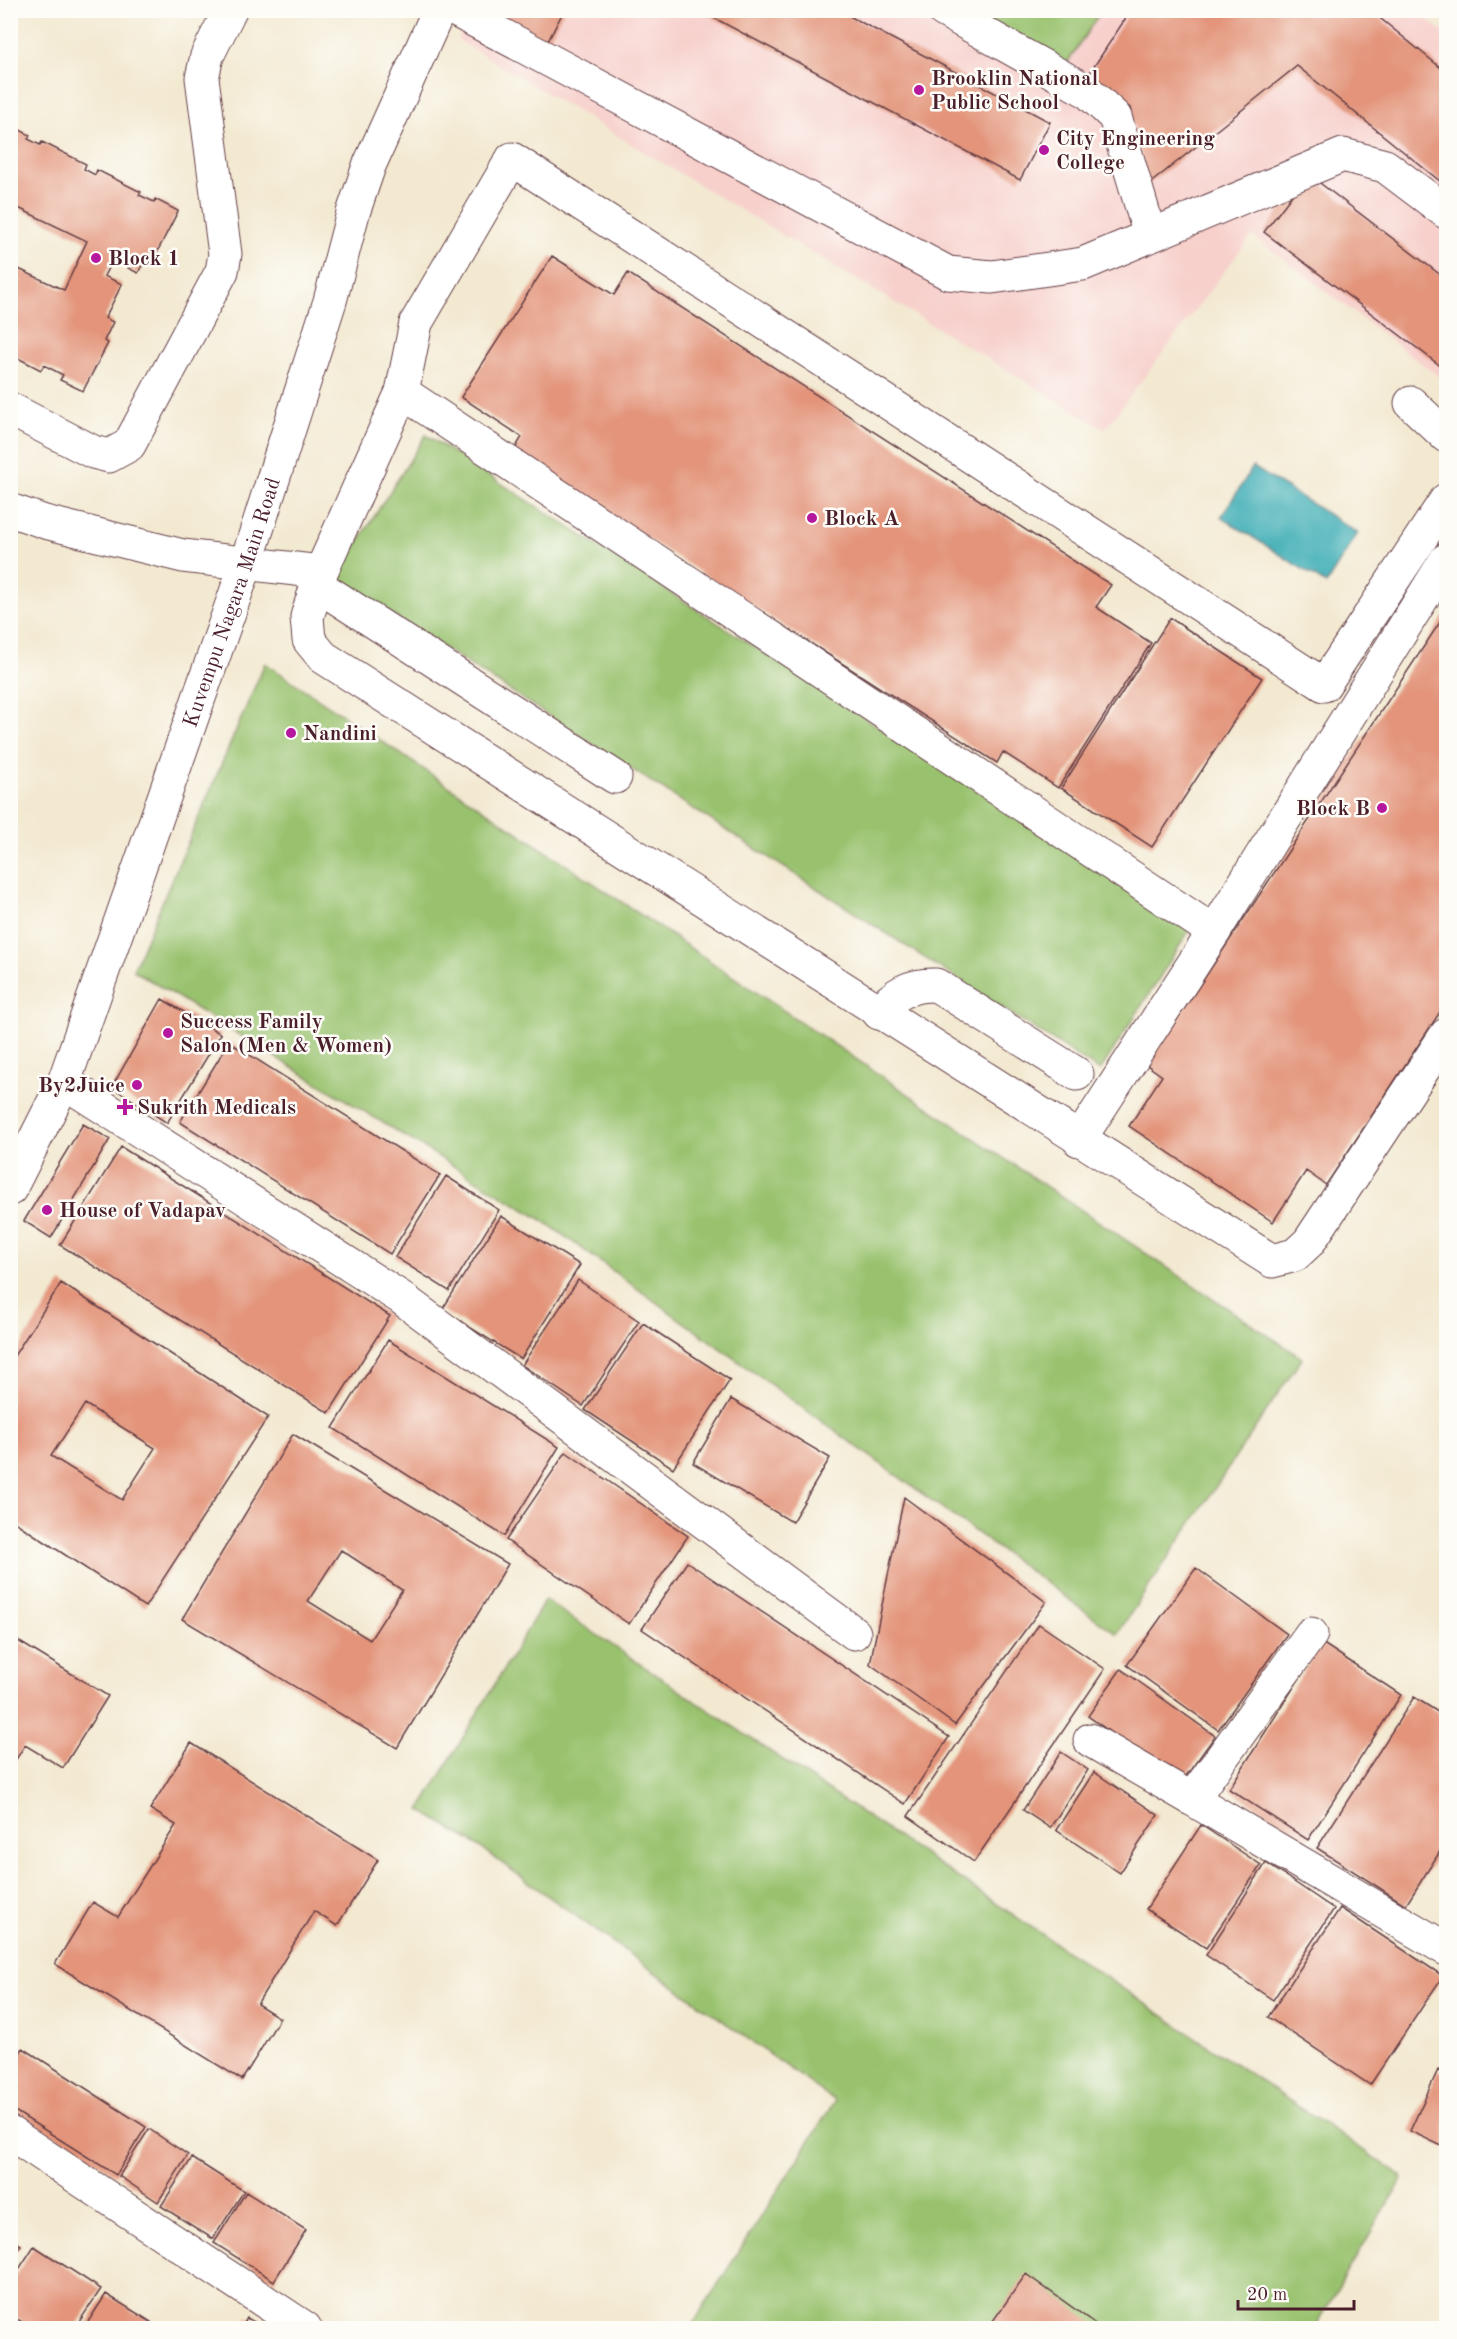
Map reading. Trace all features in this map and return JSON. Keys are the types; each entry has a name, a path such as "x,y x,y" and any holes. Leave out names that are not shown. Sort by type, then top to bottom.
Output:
{"street":[{"path":"10,409 93,452 109,456 129,445 222,271 225,254 202,78 207,56 230,10"},
{"name":"Kuvempu Nagara Main Road","path":"10,1189 64,1082 246,564 330,302 353,213 369,166 439,10"},
{"path":"455,10 948,273 992,277 1083,264 1343,155 1386,166 1446,212"},
{"path":"943,10 1087,91 1115,117 1150,235"},
{"path":"1446,500 1324,685 512,159 416,323 402,392 319,579 306,617 309,640 324,657 879,1013 1272,1261 1295,1255 1309,1242 1446,1035"},
{"path":"402,392 1214,932"},
{"path":"1411,403 1446,436"},
{"path":"10,510 45,522 129,544 183,556 246,564 319,579 615,777"},
{"path":"1079,1140 1214,932 1446,560"},
{"path":"879,1013 900,992 913,986 936,985 1077,1074"},
{"path":"64,1082 400,1297 854,1633"},
{"path":"1192,1799 1311,1634"},
{"path":"1090,1740 1446,1949"},
{"path":"10,2133 305,2328"}],"shaded area":[{"name":"City Engineering College","path":"968,10 1066,65 1101,11 1415,11 1446,34 1446,382 1252,235 1105,429 458,40 471,11"}],"green space":[{"path":"968,11 1101,11 1066,65"},
{"path":"426,435 1191,928 1100,1071 335,578"},
{"path":"265,663 1302,1358 1117,1634 542,1220 133,970"},
{"path":"545,1600 1403,2177 1315,2328 690,2328 835,2101 471,1841 420,1810"}],"water":[{"path":"1253,467 1358,533 1326,584 1221,517"}],"building":[{"path":"493,10 564,10 546,45 491,16"},
{"name":"Brooklin National Public School","path":"699,10 838,10 1050,122 1020,180"},
{"name":"City Engineering College","path":"1131,10 1370,10 1446,72 1446,186 1297,66 1148,185 1130,108 1089,74"},
{"name":"Block 1","path":"10,125 30,135 28,139 40,145 42,142 86,164 84,169 95,175 97,170 141,192 139,195 154,202 155,199 178,211 153,260 147,257 138,273 128,268 133,259 117,251 104,276 122,284 105,318 113,322 104,341 108,343 83,391 60,380 63,375 44,365 41,370 10,354 10,265 64,290 87,241 10,204"},
{"path":"1308,174 1446,279 1446,370 1264,232"},
{"name":"Block A","path":"552,256 614,295 628,273 1111,585 1096,607 1151,643 1058,788 1003,752 997,763 513,452 522,437 461,397"},
{"name":"Block B","path":"1446,613 1446,1003 1326,1185 1306,1171 1273,1222 1129,1126 1162,1076 1147,1065"},
{"path":"1170,618 1262,678 1152,847 1061,788"},
{"path":"162,999 221,1034 167,1123 112,1087"},
{"path":"229,1042 440,1175 390,1254 180,1122"},
{"path":"83,1124 110,1139 51,1238 24,1221"},
{"path":"121,1147 390,1316 329,1413 60,1245"},
{"path":"446,1176 499,1210 449,1291 395,1257"},
{"path":"501,1216 580,1265 521,1359 442,1310"},
{"path":"578,1280 639,1321 583,1406 522,1365"},
{"path":"61,1283 268,1417 145,1607 10,1519 10,1362","holes":["85,1404 155,1448 122,1500 51,1456"]},
{"path":"643,1323 730,1380 673,1468 585,1410"},
{"path":"388,1340 559,1447 504,1536 333,1428"},
{"path":"731,1399 830,1458 792,1522 693,1463"},
{"path":"293,1434 508,1564 397,1748 182,1619","holes":["341,1550 402,1590 370,1640 308,1601"]},
{"path":"566,1452 688,1536 629,1624 506,1540"},
{"path":"904,1497 1046,1602 955,1725 870,1664"},
{"path":"687,1562 949,1737 905,1804 642,1629"},
{"path":"1196,1568 1287,1634 1218,1730 1127,1665"},
{"path":"1039,1624 1105,1669 974,1862 908,1816"},
{"path":"10,1636 108,1696 63,1768 25,1745 10,1769"},
{"path":"1322,1643 1401,1695 1308,1840 1229,1789"},
{"path":"1121,1669 1215,1736 1181,1783 1088,1716"},
{"path":"1414,1697 1446,1717 1446,1842 1406,1905 1317,1848"},
{"path":"191,1743 378,1860 337,1926 314,1911 257,2004 280,2018 242,2080 55,1964 93,1902 118,1917 176,1825 150,1809"},
{"path":"1061,1752 1088,1770 1050,1828 1023,1810"},
{"path":"1094,1772 1158,1815 1120,1873 1056,1830"},
{"path":"1201,1825 1261,1865 1206,1948 1146,1909"},
{"path":"1266,1863 1334,1909 1273,2000 1206,1955"},
{"path":"1340,1908 1443,1976 1370,2085 1268,2017"},
{"path":"23,2048 146,2127 116,2175 10,2108 10,2067"},
{"path":"1438,2070 1446,2074 1446,2148 1410,2131"},
{"path":"149,2129 188,2155 158,2202 119,2176"},
{"path":"192,2158 244,2191 213,2239 161,2206"},
{"path":"246,2192 306,2230 274,2281 214,2243"},
{"path":"10,2238 21,2245 10,2261"},
{"path":"34,2246 101,2289 75,2328 32,2328 10,2315 10,2283"},
{"path":"1026,2274 1101,2328 988,2328"},
{"path":"106,2294 151,2322 147,2328 84,2328"},
{"path":"247,2318 265,2328 241,2328"}],"place":[{"name":"Brooklin National Public School","path":"919,90"},
{"name":"City Engineering College","path":"1044,150"},
{"name":"Block 1","path":"96,258"},
{"name":"Block A","path":"812,518"},
{"name":"Nandini","path":"291,733"},
{"name":"Block B","path":"1382,808"},
{"name":"Success Family Salon (Men & Women)","path":"168,1033"},
{"name":"By2Juice","path":"137,1085"},
{"name":"Sukrith Medicals","path":"125,1107"},
{"name":"House of Vadapav","path":"47,1210"}]}
